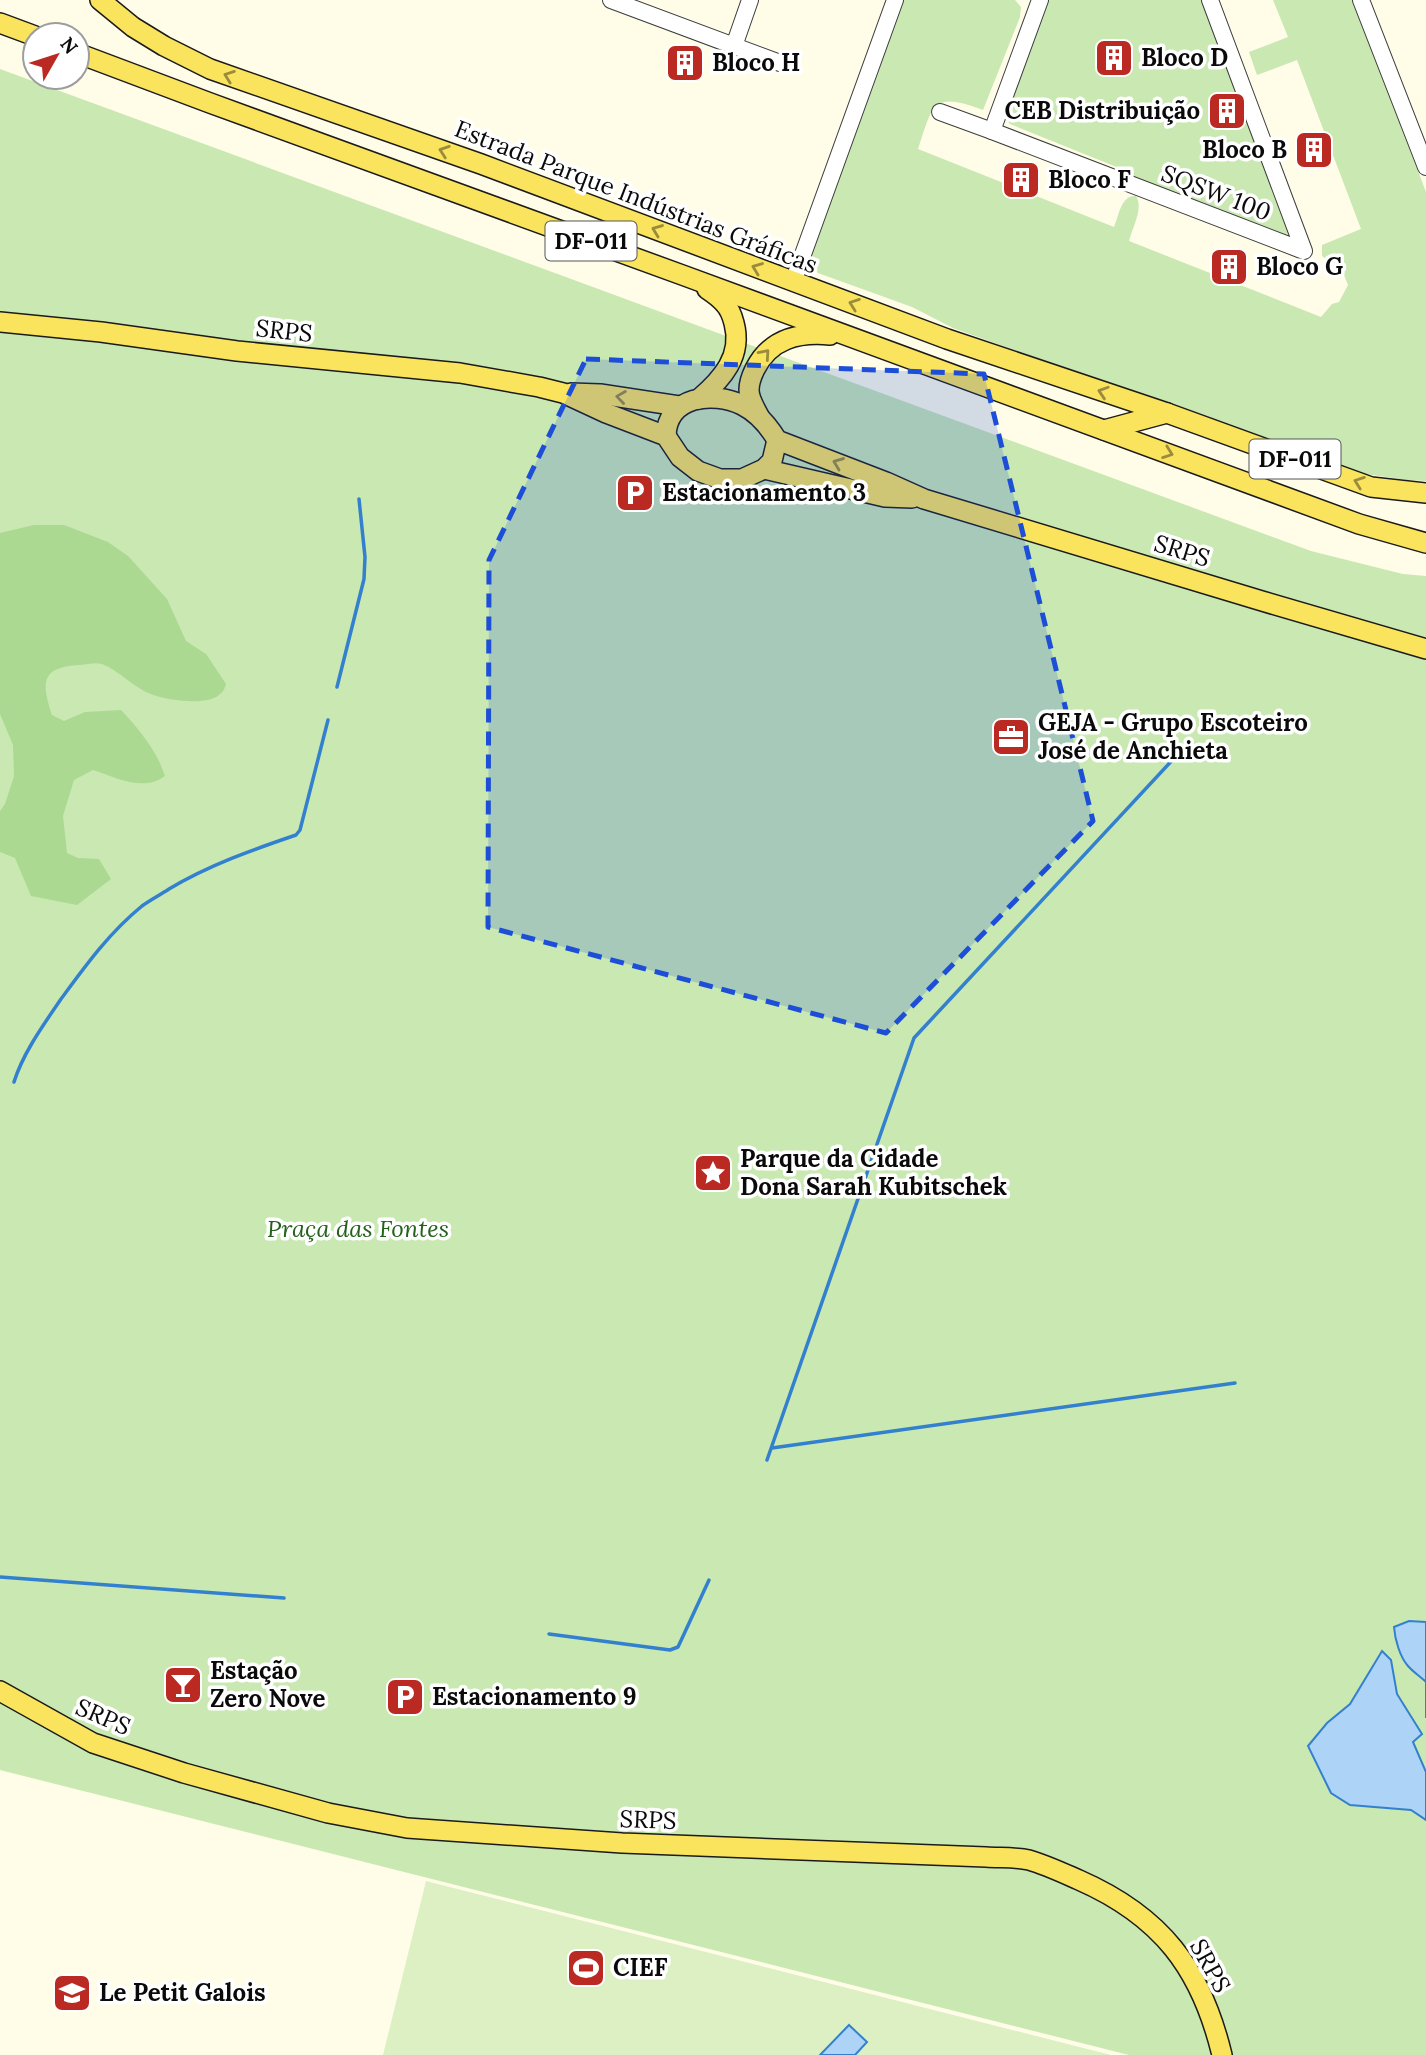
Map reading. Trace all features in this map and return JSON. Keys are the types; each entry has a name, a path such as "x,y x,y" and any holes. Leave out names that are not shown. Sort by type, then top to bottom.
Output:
{"main road":[{"name":"Estrada Parque Indústrias Gráficas","path":"100,0 143,33 210,69 481,164 983,352 1167,413 1371,487 1426,493"},
{"path":"0,23 21,31"},
{"name":"DF-011","path":"91,57 1359,524 1426,543"},
{"path":"685,276 723,301 730,310 737,334 733,359 726,371 699,399"},
{"name":"SRPS","path":"0,322 101,332 237,351 460,373 539,387 563,393 666,436 680,457 698,471 720,479 742,479 764,469 885,497 923,499"},
{"path":"759,416 749,391 759,361 770,347 791,337 817,334 853,338"},
{"name":"SRPS","path":"563,393 600,394 679,405 711,397 726,398 759,416 777,440 923,499 1426,649"},
{"path":"666,436 669,418 679,405"},
{"path":"1104,430 1167,413"},
{"path":"764,469 772,461 777,440"},
{"path":"1359,524 1426,550"},
{"name":"SRPS","path":"0,1691 93,1743 184,1773 328,1813 407,1828 622,1843 1028,1860 1097,1888 1141,1915 1162,1935 1191,1972 1222,2055"}],"street":[{"path":"611,0 780,63"},
{"path":"734,46 750,0"},
{"path":"793,282 895,0"},
{"path":"940,112 992,131 1040,0"},
{"name":"SQSW 100","path":"992,131 1304,251 1210,0"},
{"path":"1360,0 1426,167"}],"highlighted area":[{"path":"586,359 984,374 1093,821 886,1033 488,927 489,560"}],"green space":[{"path":"902,0 1015,0 1021,7 1020,17 983,110 953,102 937,105 927,121 918,149 1114,227 1124,202 1136,196 1139,206 1129,241 1321,317 1332,304 1339,302 1348,285 1342,270 1322,256 1322,245 1361,229 1297,60 1257,75 1249,52 1288,37 1273,0 1353,0 1426,192 1426,481 1351,472 953,328 912,307 818,273 811,267 807,258"},
{"path":"1048,0 1206,0 1290,235 1286,237 1142,184 1129,172 1010,124 1007,120 1007,106"},
{"name":"Parque da Cidade Dona Sarah Kubitschek","path":"0,69 21,77 21,91 60,91 1311,551 1403,574 1426,576 1426,2055 1129,2055 0,1770"},
{"path":"34,525 64,525 108,542 128,556 167,599 186,641 206,654 226,684 216,697 188,701 168,699 146,692 100,663 67,666 51,673 47,678 46,694 52,715 64,721 85,712 121,710 147,741 165,776 157,781 139,783 93,770 74,780 63,816 67,853 78,858 99,859 111,879 77,905 31,896 15,858 0,852 0,811 14,776 13,745 0,714 0,533"},
{"name":"CIEF","path":"426,1881 1111,2055 383,2055"}],"water":[{"path":"1409,1621 1426,1622 1426,1682 1405,1662 1397,1643 1394,1627"},
{"path":"1382,1651 1391,1660 1397,1694 1422,1734 1413,1742 1426,1772 1426,1820 1411,1810 1350,1805 1331,1793 1308,1746 1327,1723 1350,1704"},
{"path":"849,2025 867,2042 855,2055 820,2055"}],"waterway":[{"path":"337,687 364,579 365,557 359,499"},
{"path":"14,1082 28,1050 61,999 99,950 130,916 169,889 215,865 296,835 300,830 328,720"},
{"path":"767,1460 914,1038 1178,754"},
{"path":"772,1448 1235,1383"},
{"path":"0,1577 284,1598"},
{"path":"549,1634 670,1650 678,1647 709,1580"}],"place":[{"name":"Bloco D","path":"1114,58"},
{"name":"Bloco H","path":"685,63"},
{"name":"CEB Distribuição","path":"1227,111"},
{"name":"Bloco B","path":"1314,150"},
{"name":"Bloco F","path":"1021,180"},
{"name":"Bloco G","path":"1229,267"},
{"name":"Estacionamento 3","path":"635,493"},
{"name":"GEJA - Grupo Escoteiro José de Anchieta","path":"1011,737"},
{"name":"Parque da Cidade Dona Sarah Kubitschek","path":"713,1173"},
{"name":"Estação Zero Nove","path":"183,1685"},
{"name":"Estacionamento 9","path":"405,1697"},
{"name":"CIEF","path":"586,1968"},
{"name":"Le Petit Galois","path":"72,1993"}],"park label":[{"name":"Praça das Fontes","path":"358,1229"}]}
